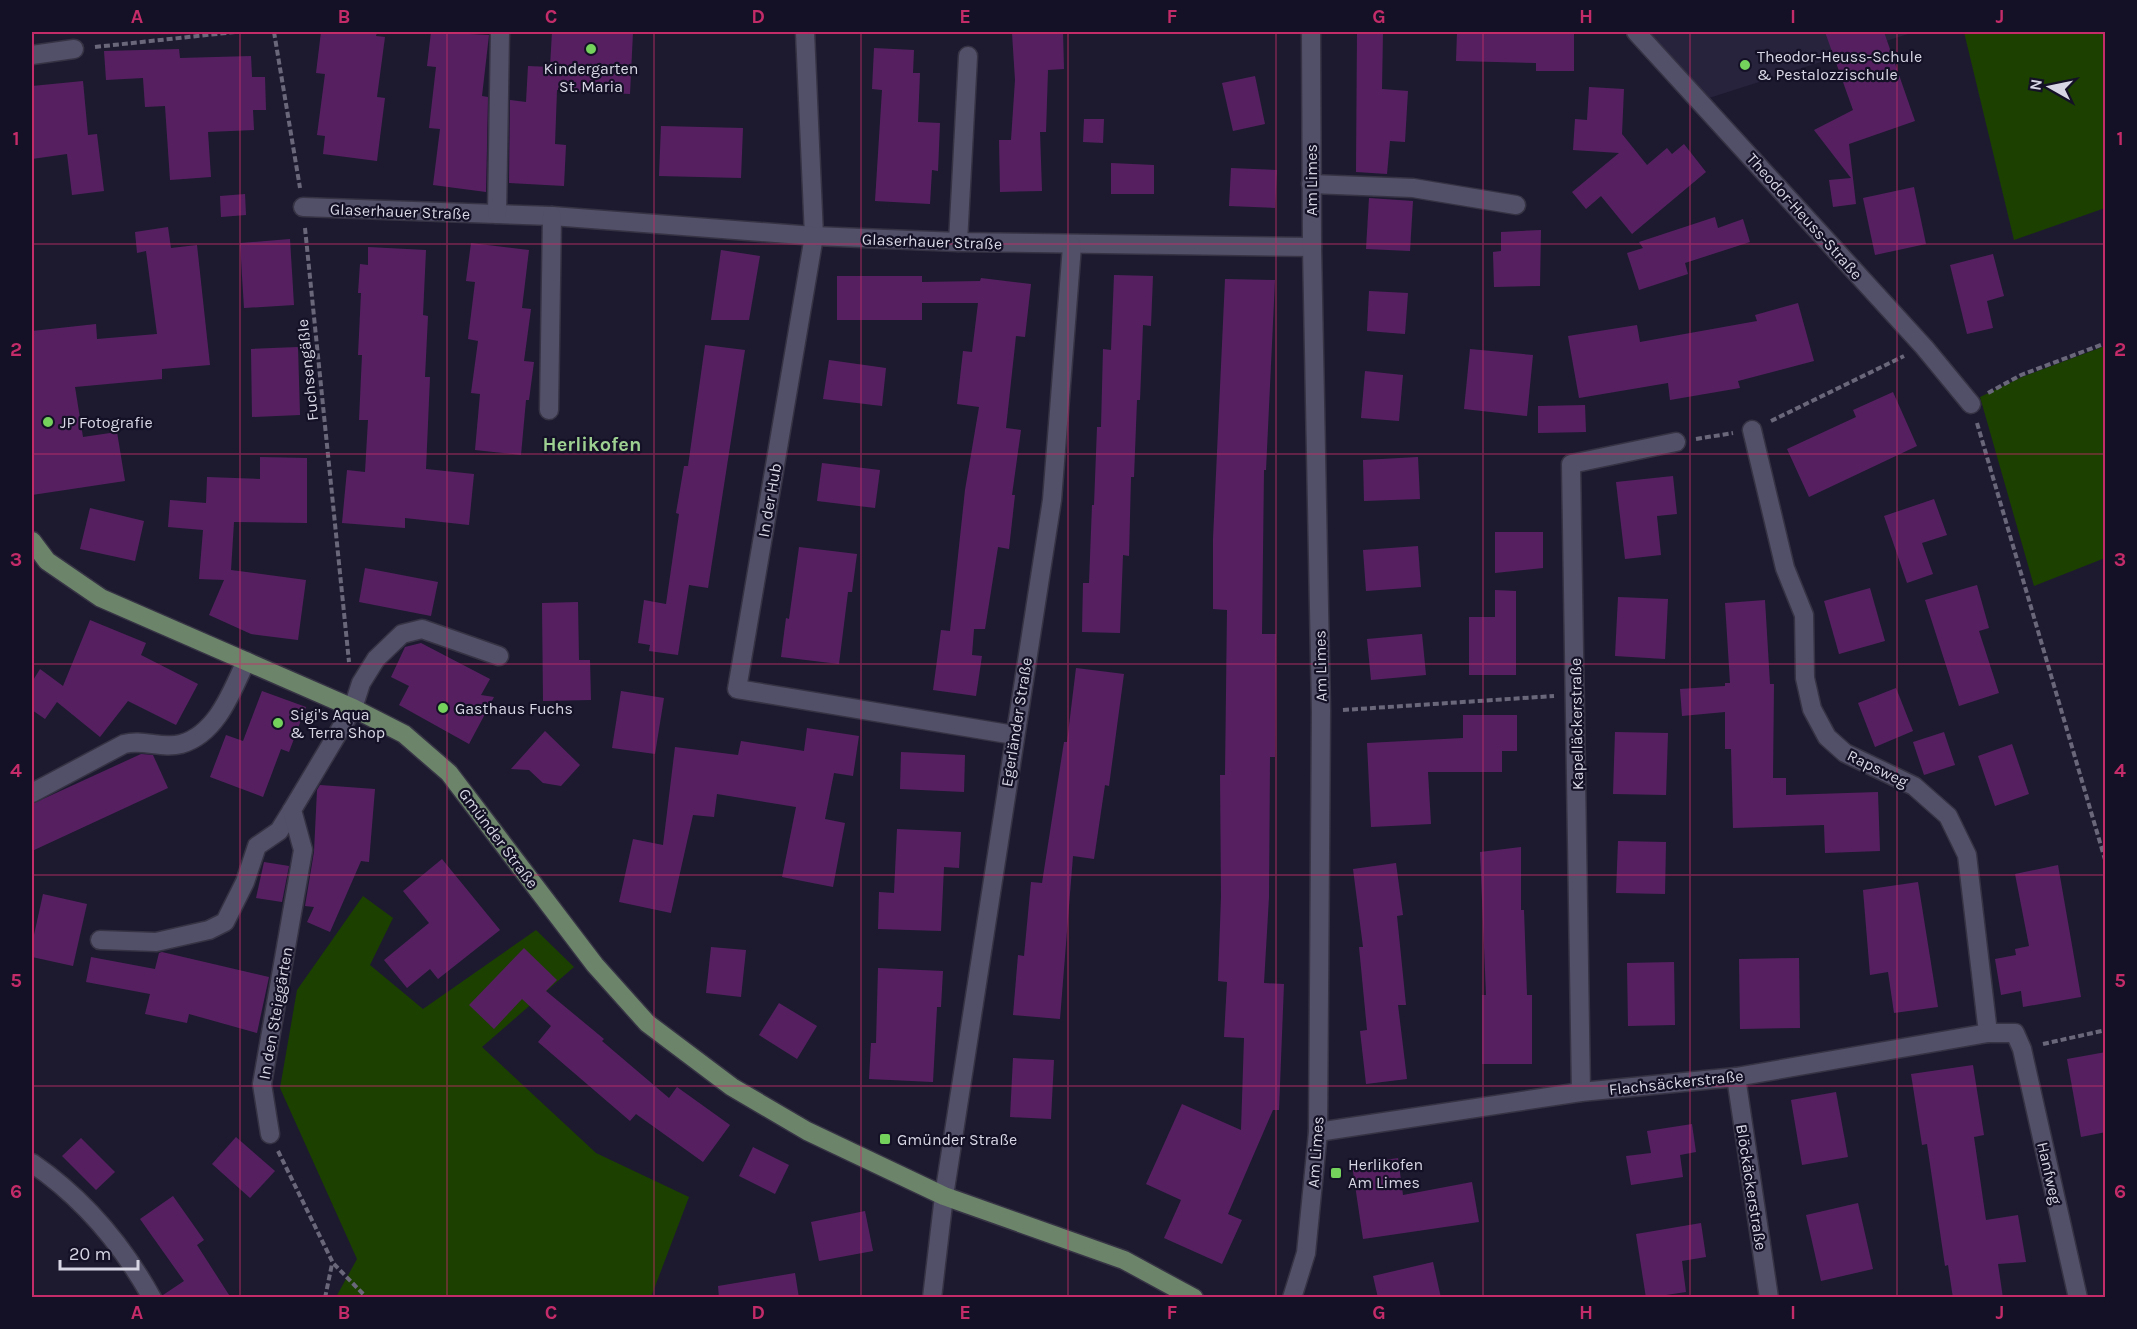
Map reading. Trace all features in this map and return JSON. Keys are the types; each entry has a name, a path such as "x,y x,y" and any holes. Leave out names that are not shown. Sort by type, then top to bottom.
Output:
{"main road":[{"name":"Gmünder Straße","path":"32,541 47,561 101,598 353,708 404,734 449,773 595,965 647,1023 732,1087 807,1131 944,1196 1124,1260 1194,1298"}],"street":[{"path":"498,214 500,32"},
{"name":"In der Hub","path":"805,32 814,236 737,689 1014,735"},
{"name":"Am Limes","path":"1292,1298 1306,1253 1318,1132 1321,711 1311,184 1311,32"},
{"name":"Theodor-Heuss-Straße","path":"1636,32 1976,400"},
{"path":"32,55 74,50"},
{"path":"958,242 968,56"},
{"path":"1311,184 1413,188 1516,205"},
{"name":"Glaserhauer Straße","path":"303,207 552,216 814,236 958,242 1072,246 1312,247"},
{"path":"549,410 552,216"},
{"name":"Egerländer Straße","path":"932,1298 944,1196 1052,500 1072,246"},
{"name":"Rapsweg","path":"1752,430 1785,568 1804,615 1805,678 1812,709 1827,736 1845,753 1914,786 1948,816 1967,855 1988,1033"},
{"name":"Kapelläckerstraße","path":"1581,1092 1571,464 1676,442"},
{"path":"100,940 156,942 209,930 225,922 242,889 257,846 279,831 353,708 361,683 376,659 402,634 422,629 499,656"},
{"path":"32,793 124,744 139,740 159,744 181,744 204,730 224,707 246,661"},
{"name":"In den Steiggärten","path":"270,1134 262,1084 303,850 292,810"},
{"name":"Flachsäckerstraße","path":"1318,1132 1581,1092 1736,1077 1988,1033 2015,1033 2022,1049"},
{"name":"Hanfweg","path":"2022,1049 2078,1298"},
{"name":"Blöckäckerstraße","path":"1736,1077 1769,1298"},
{"path":"32,1163 97,1218 114,1239 152,1298"}],"path":[{"path":"74,50 235,32"},
{"name":"Fuchsengäßle","path":"274,32 303,207 350,672"},
{"path":"2106,343 2021,375 1976,400 2106,863"},
{"path":"1676,442 1752,430 1924,346"},
{"path":"1321,711 1575,695"},
{"path":"2022,1049 2106,1030"},
{"path":"270,1134 333,1263 367,1298"},
{"path":"325,1298 333,1263"}],"shaded area":[{"name":"Theodor-Heuss-Schule & Pestalozzischule","path":"1649,32 1914,32 1709,98"}],"green space":[{"path":"1964,32 2105,32 2105,208 2014,240"},
{"path":"2105,346 2105,558 2034,586 1980,397 2022,377"},
{"path":"363,896 393,918 370,965 423,1009 536,930 574,967 482,1047 596,1153 689,1197 651,1297 336,1297 357,1259 280,1088 297,990"}],"building":[{"path":"321,32 377,32 376,36 385,37 377,97 385,98 377,161 323,154 325,136 317,135 325,74 316,73"},
{"path":"431,32 489,35 482,96 488,97 486,192 433,185 440,129 429,128 436,67 427,66"},
{"path":"552,32 633,32 630,94 557,90 555,144 566,145 564,186 509,183 510,100 526,102 528,66 550,67"},
{"path":"1063,32 1064,69 1048,70 1046,132 1040,132 1042,191 1000,192 999,140 1011,140 1015,80 1012,33"},
{"path":"1357,32 1383,32 1382,89 1408,91 1405,142 1390,141 1387,174 1356,172"},
{"path":"1457,32 1574,32 1574,71 1536,71 1536,63 1456,61"},
{"path":"1825,32 1884,32 1915,121 1849,144 1856,204 1833,207 1829,180 1851,178 1814,130 1853,110"},
{"path":"874,48 914,50 913,73 920,73 918,122 940,123 938,171 932,170 930,204 875,201 882,90 872,89"},
{"path":"179,49 180,58 251,56 252,77 265,77 266,110 253,110 254,130 208,132 211,177 170,180 165,106 145,107 143,78 106,80 104,51"},
{"path":"1255,76 1265,124 1233,131 1222,83"},
{"path":"83,81 88,135 97,134 104,191 72,195 67,154 32,159 32,86"},
{"path":"1589,87 1624,89 1622,134 1647,165 1667,148 1672,154 1684,144 1706,172 1632,234 1601,196 1586,209 1572,192 1619,153 1573,150 1575,119 1587,120"},
{"path":"1084,119 1104,119 1103,143 1083,142"},
{"path":"661,126 743,128 741,178 659,176"},
{"path":"1111,163 1154,165 1154,194 1111,194"},
{"path":"1231,168 1277,170 1275,208 1229,206"},
{"path":"1914,187 1926,244 1875,255 1863,198"},
{"path":"245,194 246,215 221,217 220,196"},
{"path":"1369,198 1413,201 1410,251 1366,249"},
{"path":"1715,217 1718,228 1743,219 1750,242 1685,263 1688,274 1639,290 1627,253 1643,248 1639,242"},
{"path":"168,227 171,248 197,245 210,365 162,369 162,379 75,387 83,437 117,432 125,481 32,495 32,331 96,324 97,339 157,334 146,251 137,253 135,232"},
{"path":"1541,230 1540,286 1494,287 1493,252 1501,251 1501,232"},
{"path":"290,239 294,305 244,308 240,243"},
{"path":"471,243 529,250 522,308 531,309 524,361 534,362 529,400 526,400 521,455 475,450 480,394 471,393 478,341 468,339 475,282 466,281"},
{"path":"368,247 426,250 423,315 428,316 425,377 430,377 426,469 474,474 469,525 405,518 405,528 342,523 347,470 365,472 368,420 359,420 362,355 358,355 361,293 358,293 360,264 368,265"},
{"path":"721,250 760,256 749,320 711,320"},
{"path":"1993,254 2004,296 1987,301 1993,328 1967,334 1950,265"},
{"path":"1114,275 1153,276 1151,326 1143,325 1134,477 1131,477 1129,556 1123,555 1120,633 1082,632 1083,583 1089,583 1097,427 1101,427 1103,349 1111,350"},
{"path":"837,276 922,276 922,282 980,281 981,278 1031,284 1025,337 1016,336 1006,428 1021,430 1012,495 1015,495 1009,549 998,547 985,629 974,629 972,655 982,656 976,696 933,690 941,630 950,631 965,490 979,407 957,404 963,351 972,352 978,303 922,303 922,320 837,320"},
{"path":"1225,279 1275,280 1266,470 1264,470 1262,634 1276,634 1275,757 1270,757 1269,897 1264,983 1284,984 1279,1110 1273,1110 1228,1214 1242,1220 1222,1264 1164,1238 1181,1200 1146,1184 1182,1104 1241,1130 1244,1038 1224,1037 1227,982 1218,981 1221,897 1220,775 1225,775 1227,610 1213,609 1213,539"},
{"path":"1369,291 1408,293 1405,334 1367,331"},
{"path":"1798,303 1814,361 1738,381 1740,388 1670,400 1668,383 1579,398 1568,336 1637,325 1640,342 1757,321 1755,315"},
{"path":"705,345 745,350 708,588 689,585 678,655 649,651 650,645 638,643 644,600 666,604 679,514 676,513 684,466 688,466"},
{"path":"298,347 300,415 252,417 251,349"},
{"path":"1470,349 1533,355 1527,416 1464,409"},
{"path":"829,360 886,368 882,406 823,399"},
{"path":"1365,371 1403,375 1399,421 1361,418"},
{"path":"1893,392 1917,446 1809,497 1787,449 1856,417 1853,410"},
{"path":"1585,405 1586,432 1538,433 1538,406"},
{"path":"260,457 307,458 307,523 234,522 231,570 306,580 298,640 251,634 209,615 224,580 199,579 203,530 168,527 170,500 206,503 207,477 260,479"},
{"path":"1418,457 1420,499 1364,501 1363,460"},
{"path":"822,463 880,470 875,508 817,501"},
{"path":"1673,476 1677,514 1657,516 1661,555 1625,559 1616,482"},
{"path":"1934,499 1947,535 1922,543 1933,574 1907,583 1884,516"},
{"path":"90,508 144,521 135,561 80,549"},
{"path":"1495,532 1543,532 1543,568 1495,573"},
{"path":"1418,546 1421,587 1366,591 1363,550"},
{"path":"799,547 857,554 852,592 848,592 839,664 781,657"},
{"path":"365,568 438,582 431,616 359,602"},
{"path":"1977,585 1989,628 1979,631 1999,693 1959,706 1925,600"},
{"path":"1870,588 1885,641 1839,654 1824,601"},
{"path":"1495,590 1516,591 1516,675 1469,675 1469,617 1495,617"},
{"path":"1618,597 1668,599 1665,659 1615,656"},
{"path":"1765,600 1770,684 1774,684 1773,778 1786,778 1786,795 1878,792 1880,851 1825,853 1824,825 1733,828 1731,749 1725,749 1725,712 1682,716 1680,689 1725,686 1725,683 1730,683 1725,603"},
{"path":"578,602 579,660 590,660 591,700 543,701 542,603"},
{"path":"90,620 146,643 141,655 198,684 176,725 128,701 100,737 57,702 45,719 32,710 32,682 40,669 63,686"},
{"path":"1422,634 1426,675 1371,680 1367,639"},
{"path":"421,643 490,679 481,695 494,697 469,744 399,705 409,686 391,677 405,647"},
{"path":"1076,668 1124,674 1109,786 1105,785 1094,859 1073,856 1060,1019 1013,1015 1018,955 1024,956 1031,882 1042,883 1064,742 1067,742"},
{"path":"1896,688 1913,731 1875,747 1858,703"},
{"path":"262,691 306,707 289,752 281,749 263,797 210,777 226,735 243,741"},
{"path":"621,691 664,698 655,754 612,748"},
{"path":"1463,715 1517,715 1517,751 1502,751 1502,772 1428,772 1431,824 1371,827 1367,743 1463,738"},
{"path":"807,728 859,736 853,776 834,773 825,819 845,823 833,887 782,877 796,807 717,794 714,817 693,815 671,913 619,902 633,839 663,845 675,747 738,755 741,741 804,751"},
{"path":"545,731 580,765 561,786 543,783 529,770 511,769"},
{"path":"1615,732 1668,733 1666,795 1613,794"},
{"path":"1944,732 1955,765 1924,775 1913,742"},
{"path":"2012,744 2029,794 1995,806 1978,756"},
{"path":"901,752 965,755 964,792 900,789"},
{"path":"141,754 153,755 168,788 32,851 32,804"},
{"path":"320,785 375,789 369,862 361,861 330,932 307,922 314,907 305,906 314,852 317,790"},
{"path":"897,829 961,832 959,868 944,867 941,931 878,929 879,892 894,893"},
{"path":"1618,841 1666,842 1665,894 1616,893"},
{"path":"1521,847 1521,910 1524,910 1527,995 1532,995 1532,1064 1482,1064 1482,995 1486,995 1480,852"},
{"path":"442,859 500,930 438,979 430,969 407,988 384,960 429,923 403,891"},
{"path":"264,862 289,866 282,902 256,898"},
{"path":"1396,863 1403,915 1397,916 1406,1005 1398,1005 1407,1079 1366,1084 1360,1031 1367,1030 1359,947 1363,947 1353,869"},
{"path":"2058,865 2081,997 2023,1007 2021,991 2001,995 1995,959 2016,955 2015,949 2029,946 2015,874"},
{"path":"1918,882 1938,1007 1894,1013 1888,972 1870,975 1863,890"},
{"path":"43,894 87,904 73,966 32,957 32,944"},
{"path":"711,947 746,950 741,997 706,993"},
{"path":"524,948 557,980 546,991 604,1039 602,1041 669,1098 677,1087 730,1125 703,1162 636,1114 630,1121 538,1042 551,1026 522,999 494,1029 469,1005"},
{"path":"159,953 269,977 257,1033 189,1014 187,1023 145,1014 150,994 86,982 91,957 155,969"},
{"path":"1799,958 1800,1028 1740,1029 1739,959"},
{"path":"1674,962 1675,1025 1628,1026 1627,963"},
{"path":"878,968 943,971 941,1007 937,1007 933,1082 869,1079 871,1043 876,1043"},
{"path":"779,1003 817,1026 797,1059 759,1035"},
{"path":"2106,1052 2106,1132 2081,1137 2067,1059"},
{"path":"1013,1058 1054,1060 1051,1119 1010,1117"},
{"path":"1973,1065 1984,1135 1974,1137 1986,1220 2018,1215 2026,1262 1998,1264 2003,1298 1953,1298 1948,1265 1945,1266 1927,1144 1922,1145 1911,1074"},
{"path":"1836,1092 1848,1157 1802,1165 1791,1100"},
{"path":"1692,1124 1696,1152 1680,1155 1683,1177 1631,1185 1626,1156 1651,1153 1647,1131"},
{"path":"236,1137 275,1171 250,1198 212,1164"},
{"path":"81,1138 115,1172 96,1190 62,1156"},
{"path":"753,1147 789,1165 775,1194 739,1176"},
{"path":"1398,1158 1403,1195 1472,1182 1479,1222 1363,1239 1352,1165"},
{"path":"173,1196 204,1240 197,1245 231,1298 163,1298 163,1295 184,1281 140,1219"},
{"path":"1858,1203 1873,1269 1821,1281 1806,1215"},
{"path":"865,1211 873,1251 819,1261 811,1222"},
{"path":"1701,1223 1706,1257 1682,1261 1686,1292 1646,1298 1636,1234"},
{"path":"1433,1262 1441,1298 1378,1298 1373,1276"},
{"path":"795,1273 799,1298 719,1298 718,1286"}],"place":[{"name":"Kindergarten St. Maria","path":"591,49"},
{"name":"Theodor-Heuss-Schule & Pestalozzischule","path":"1745,65"},
{"name":"JP Fotografie","path":"48,422"},
{"name":"Gasthaus Fuchs","path":"443,708"},
{"name":"Sigi's Aqua & Terra Shop","path":"278,723"},
{"name":"Gmünder Straße","path":"885,1139"},
{"name":"Herlikofen Am Limes","path":"1336,1173"}],"district":[{"name":"Herlikofen","path":"592,444"}]}
